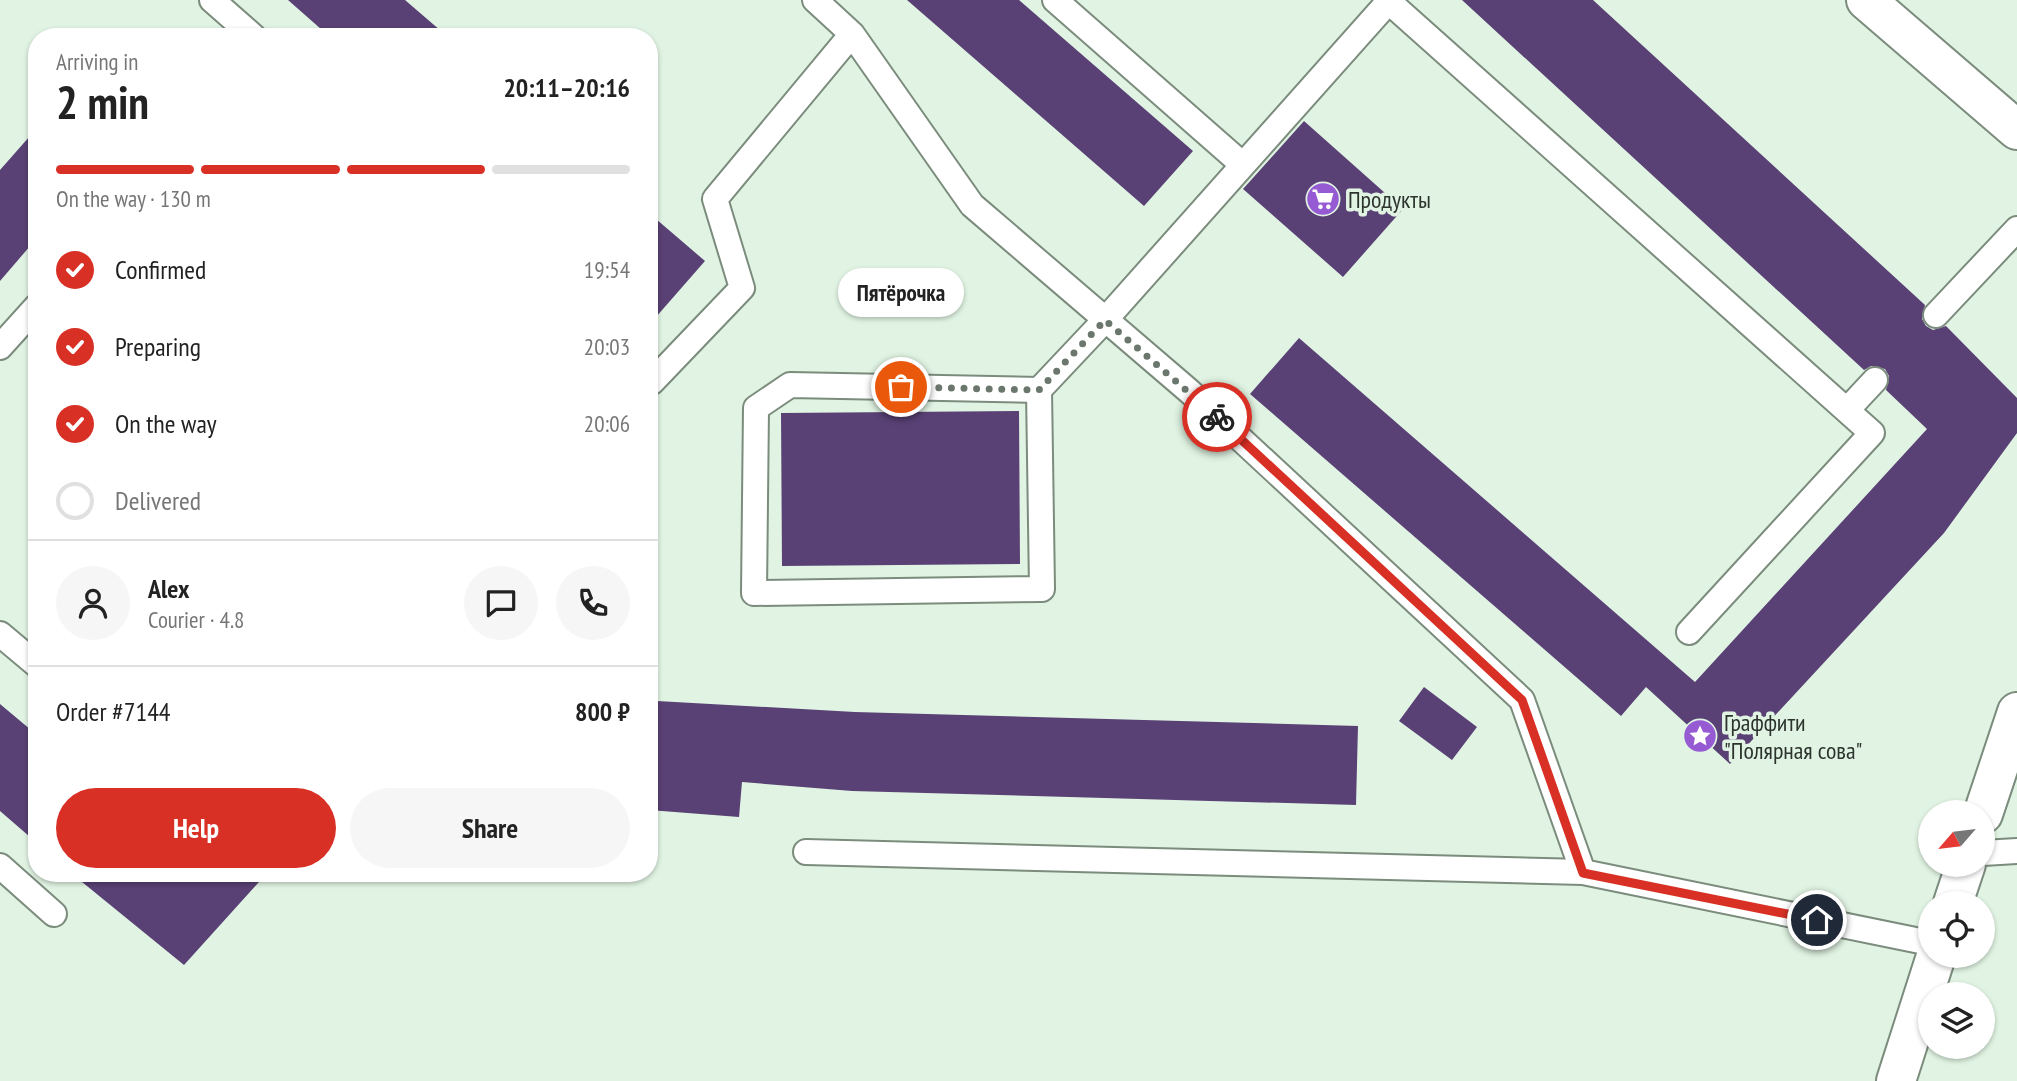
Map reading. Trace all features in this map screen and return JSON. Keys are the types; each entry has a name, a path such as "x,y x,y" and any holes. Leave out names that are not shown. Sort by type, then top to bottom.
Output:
{"street":[{"path":"1866,0 2017,130"},
{"path":"1988,800 2017,712"},
{"path":"1896,1081 1932,968"}],"lane":[{"path":"212,0 244,28"},
{"path":"816,0 852,34 972,205 1189,391 1522,700 1583,873"},
{"path":"1055,0 1243,165"},
{"path":"1039,390 790,385 756,408 754,593 1042,589 1039,390 1105,320 1388,0 1872,433 1689,632"},
{"path":"658,376 742,288 715,199 852,34"},
{"path":"1936,315 2017,229"},
{"path":"0,347 28,316"},
{"path":"1847,410 1875,380"},
{"path":"0,634 28,657"},
{"path":"1995,852 2017,851"},
{"path":"806,852 1583,873 1918,941"},
{"path":"0,866 54,914"}],"building":[{"path":"288,0 405,0 438,28 320,28"},
{"path":"907,0 1019,0 1193,151 1144,206"},
{"path":"1462,0 1593,0 1925,305 1922,319 1926,326 1933,330 1946,326 2017,398 2017,433 1944,533 1730,764 1646,687 1621,716 1250,394 1299,338 1695,682 1927,429 1886,390 1889,376 1885,369 1871,366 1864,370"},
{"name":"Продукты","path":"1304,121 1403,209 1343,277 1243,189"},
{"path":"28,138 28,248 0,281 0,170"},
{"path":"658,221 705,261 658,315"},
{"path":"1019,411 1020,564 782,566 781,413"},
{"path":"1424,687 1477,727 1452,760 1399,721"},
{"path":"658,701 855,712 1358,726 1356,805 852,791 742,782 739,817 658,811"},
{"path":"0,704 28,727 28,835 0,811"},
{"path":"82,882 259,882 184,965"}],"way so far":[{"path":"901,387 1039,390 1105,320 1217,417"}],"place":[{"name":"Продукты","path":"1323,199"},
{"name":"Пятёрочка","path":"901,387"},
{"name":"Граффити \"Полярная сова\"","path":"1700,736"}],"route":[{"path":"1217,417 1522,700 1583,873 1817,920"}]}
